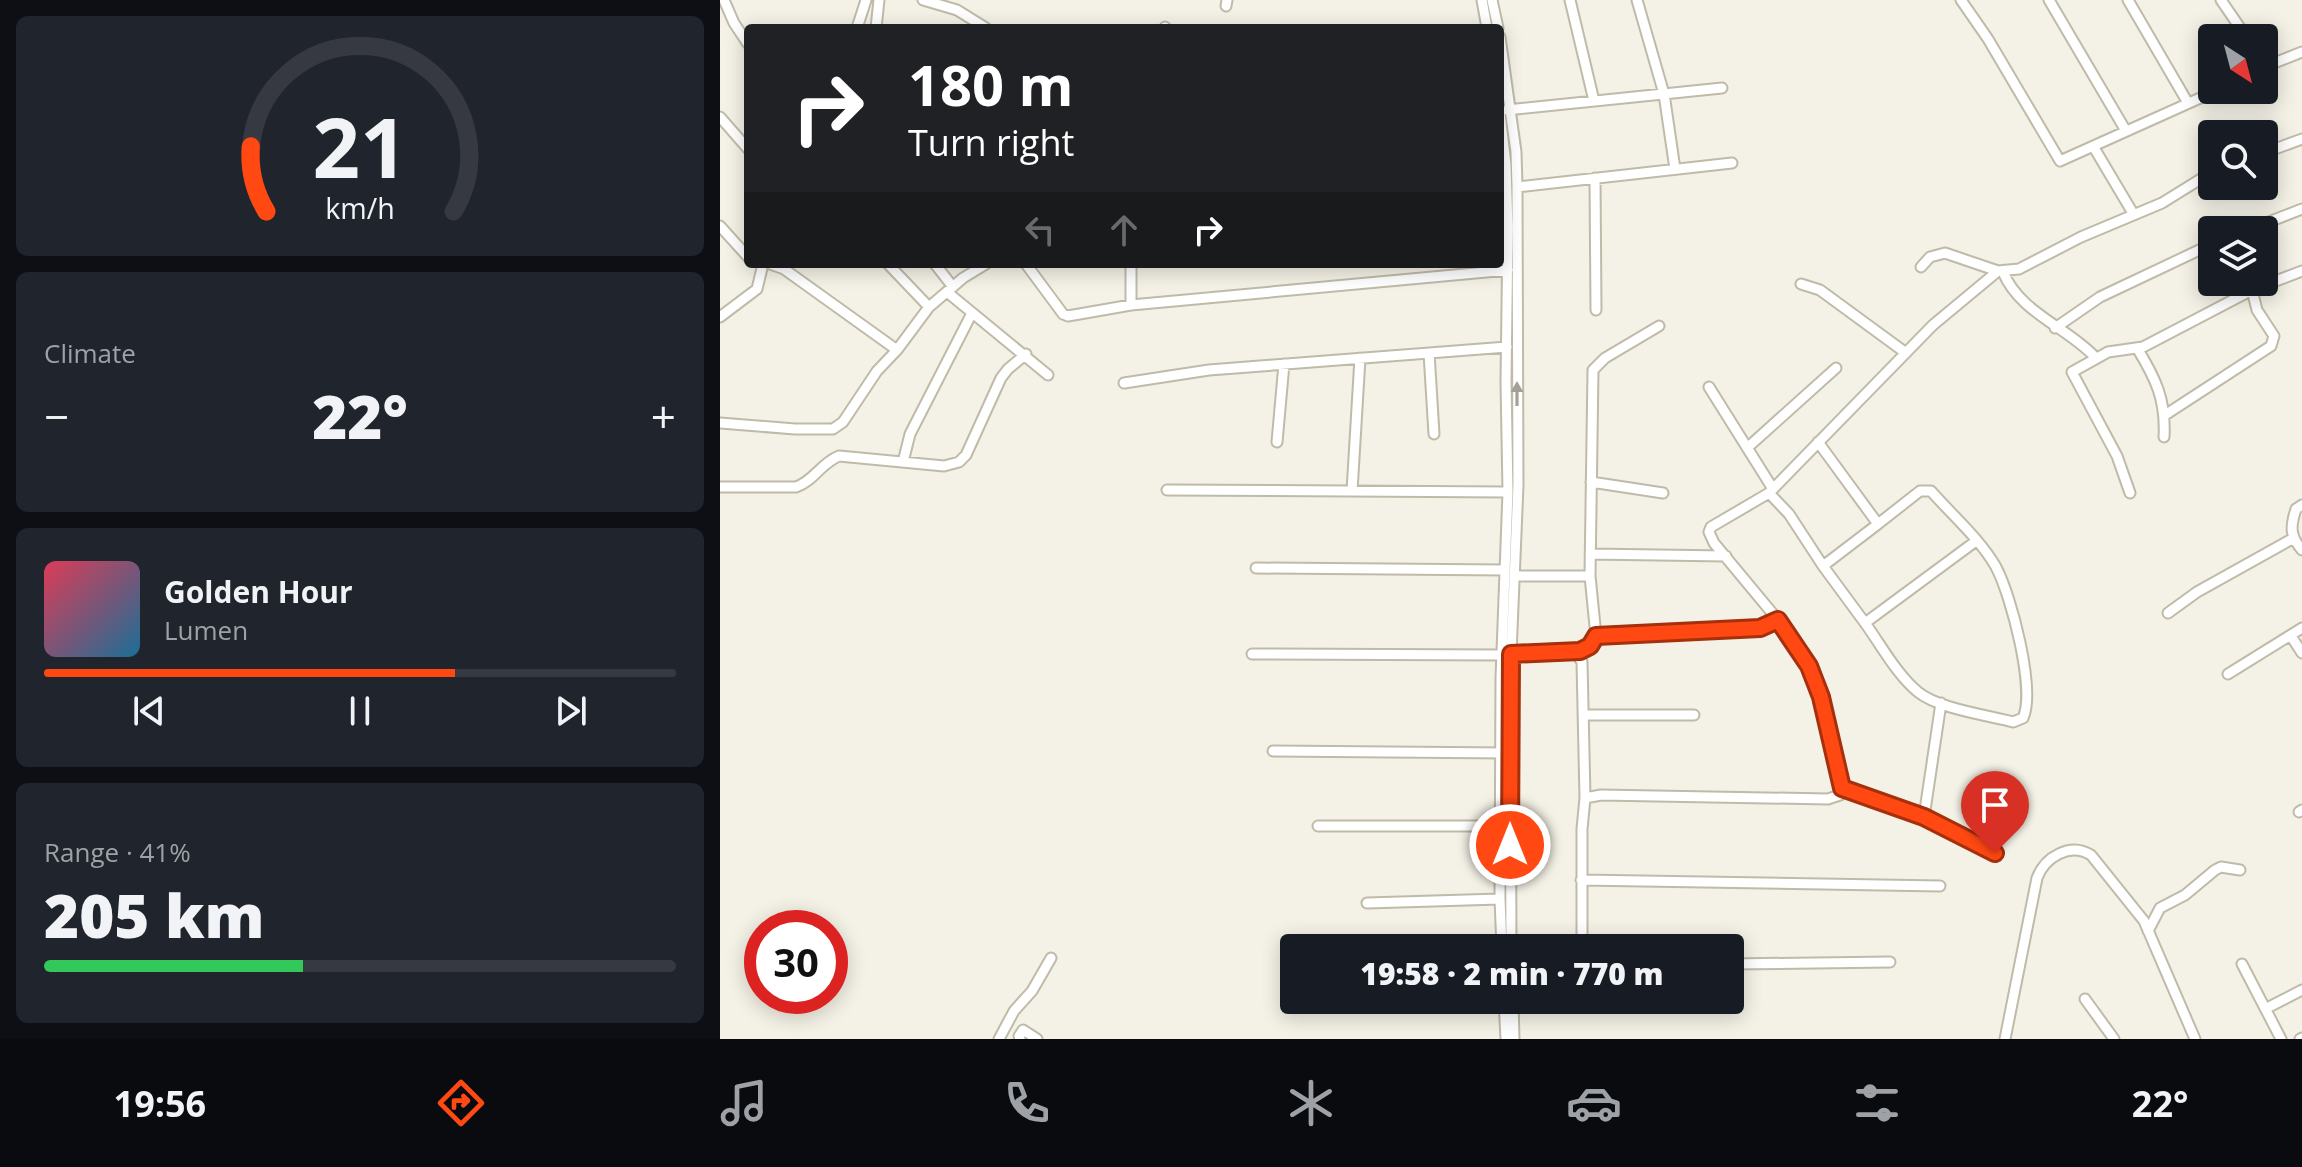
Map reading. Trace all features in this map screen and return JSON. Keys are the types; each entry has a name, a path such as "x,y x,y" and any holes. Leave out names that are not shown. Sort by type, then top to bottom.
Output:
{"street":[{"path":"724,0 744,38"},
{"path":"858,24 866,0"},
{"path":"876,24 879,0"},
{"path":"923,0 957,10 980,24"},
{"path":"1482,0 1486,24"},
{"path":"1492,0 1497,24"},
{"path":"1570,0 1594,101"},
{"path":"1637,0 1664,94 1675,169"},
{"path":"1961,0 2002,62 2056,158 2064,161 2198,99"},
{"path":"2049,0 2126,131"},
{"path":"2128,0 2188,103"},
{"path":"2221,0 2237,24"},
{"path":"2278,60 2302,52"},
{"path":"1504,111 1722,88"},
{"path":"720,117 744,144"},
{"path":"1504,126 1513,229 1508,492 1510,573"},
{"path":"2278,148 2302,139"},
{"path":"2093,146 2134,215"},
{"path":"1508,188 1732,163"},
{"path":"1595,178 1596,310"},
{"path":"1921,267 1930,257 1945,253 2000,272 2019,269 2081,237 2162,203 2198,181"},
{"path":"2278,218 2302,209"},
{"path":"720,226 744,253"},
{"path":"1510,934 1506,826 1506,654 1518,485 1512,364 1507,347 1508,270 1513,229"},
{"path":"2055,328 2100,297 2198,251"},
{"path":"720,317 757,289 760,268"},
{"path":"781,268 897,350"},
{"path":"892,268 929,307"},
{"path":"937,268 950,289 972,313 1048,375"},
{"path":"720,423 833,429 843,422 877,371 929,307 980,268"},
{"path":"1029,268 1063,314 1068,316 1131,305 1508,270"},
{"path":"1131,268 1131,305"},
{"path":"2278,280 2302,271"},
{"path":"2000,272 2035,312 2077,340 2095,357"},
{"path":"1585,798 1601,795 1828,799 1840,795 1842,788 1821,697 1809,666 1778,620 1710,536 1711,527 1771,491 1933,325 2000,272"},
{"path":"1801,284 1820,290 1906,353"},
{"path":"2130,493 2117,456 2072,372 2108,352 2137,348 2240,296"},
{"path":"2165,415 2271,346 2274,336 2257,310 2254,296"},
{"path":"903,462 910,434 972,313"},
{"path":"1252,654 1506,654 1575,652 1590,646 1596,636 1590,576 1593,370 1605,358 1659,326"},
{"path":"1124,383 1209,370 1507,347"},
{"path":"2137,348 2156,379 2165,415 2164,437"},
{"path":"1429,353 1434,434"},
{"path":"720,487 796,487 803,485 824,464 839,456 944,466 959,462 966,455 1001,378 1026,354"},
{"path":"1352,491 1360,358"},
{"path":"1277,442 1284,364"},
{"path":"1747,448 1836,368"},
{"path":"1709,387 1771,491 1823,566 1912,687 1921,695 1941,703 2013,722 2023,718 2026,712 2025,659 2001,578 1976,541 1931,491 1920,491 1823,566"},
{"path":"1818,442 1878,524"},
{"path":"1591,482 1663,493"},
{"path":"1167,490 1508,492"},
{"path":"2302,505 2296,509 2292,520 2292,539 2302,550"},
{"path":"2168,613 2197,592 2292,539"},
{"path":"1865,623 1976,541"},
{"path":"1590,554 1726,556"},
{"path":"1256,568 1590,576"},
{"path":"1596,636 1760,628 1778,620"},
{"path":"2228,674 2302,628"},
{"path":"2291,636 2302,653"},
{"path":"1575,652 1582,662 1584,715 1582,934"},
{"path":"1924,817 1941,703"},
{"path":"1584,715 1694,715"},
{"path":"1273,751 1506,753"},
{"path":"1842,788 1924,817 1995,853"},
{"path":"1318,826 1506,826"},
{"path":"1501,934 1500,899 1506,826"},
{"path":"2005,1039 2037,878 2048,861 2072,850 2087,852 2127,897 2148,931 2195,1039"},
{"path":"2148,931 2160,908 2185,895 2215,870 2221,867 2240,870"},
{"path":"1581,880 1940,886"},
{"path":"1367,903 1500,899"},
{"path":"999,1039 1014,1011 1032,991 1051,958"},
{"path":"1744,964 1890,962"},
{"path":"2242,964 2281,1039"},
{"path":"2267,1008 2302,990"},
{"path":"2085,999 2114,1039"},
{"path":"1505,1014 1506,1039"},
{"path":"1513,1014 1514,1039"},
{"path":"1020,1039 1023,1030 1037,1039"}],"route":[{"path":"1510,845 1511,654 1580,651 1590,646 1596,636 1760,628 1778,620 1809,666 1821,697 1842,788 1924,817 1995,853"}]}
